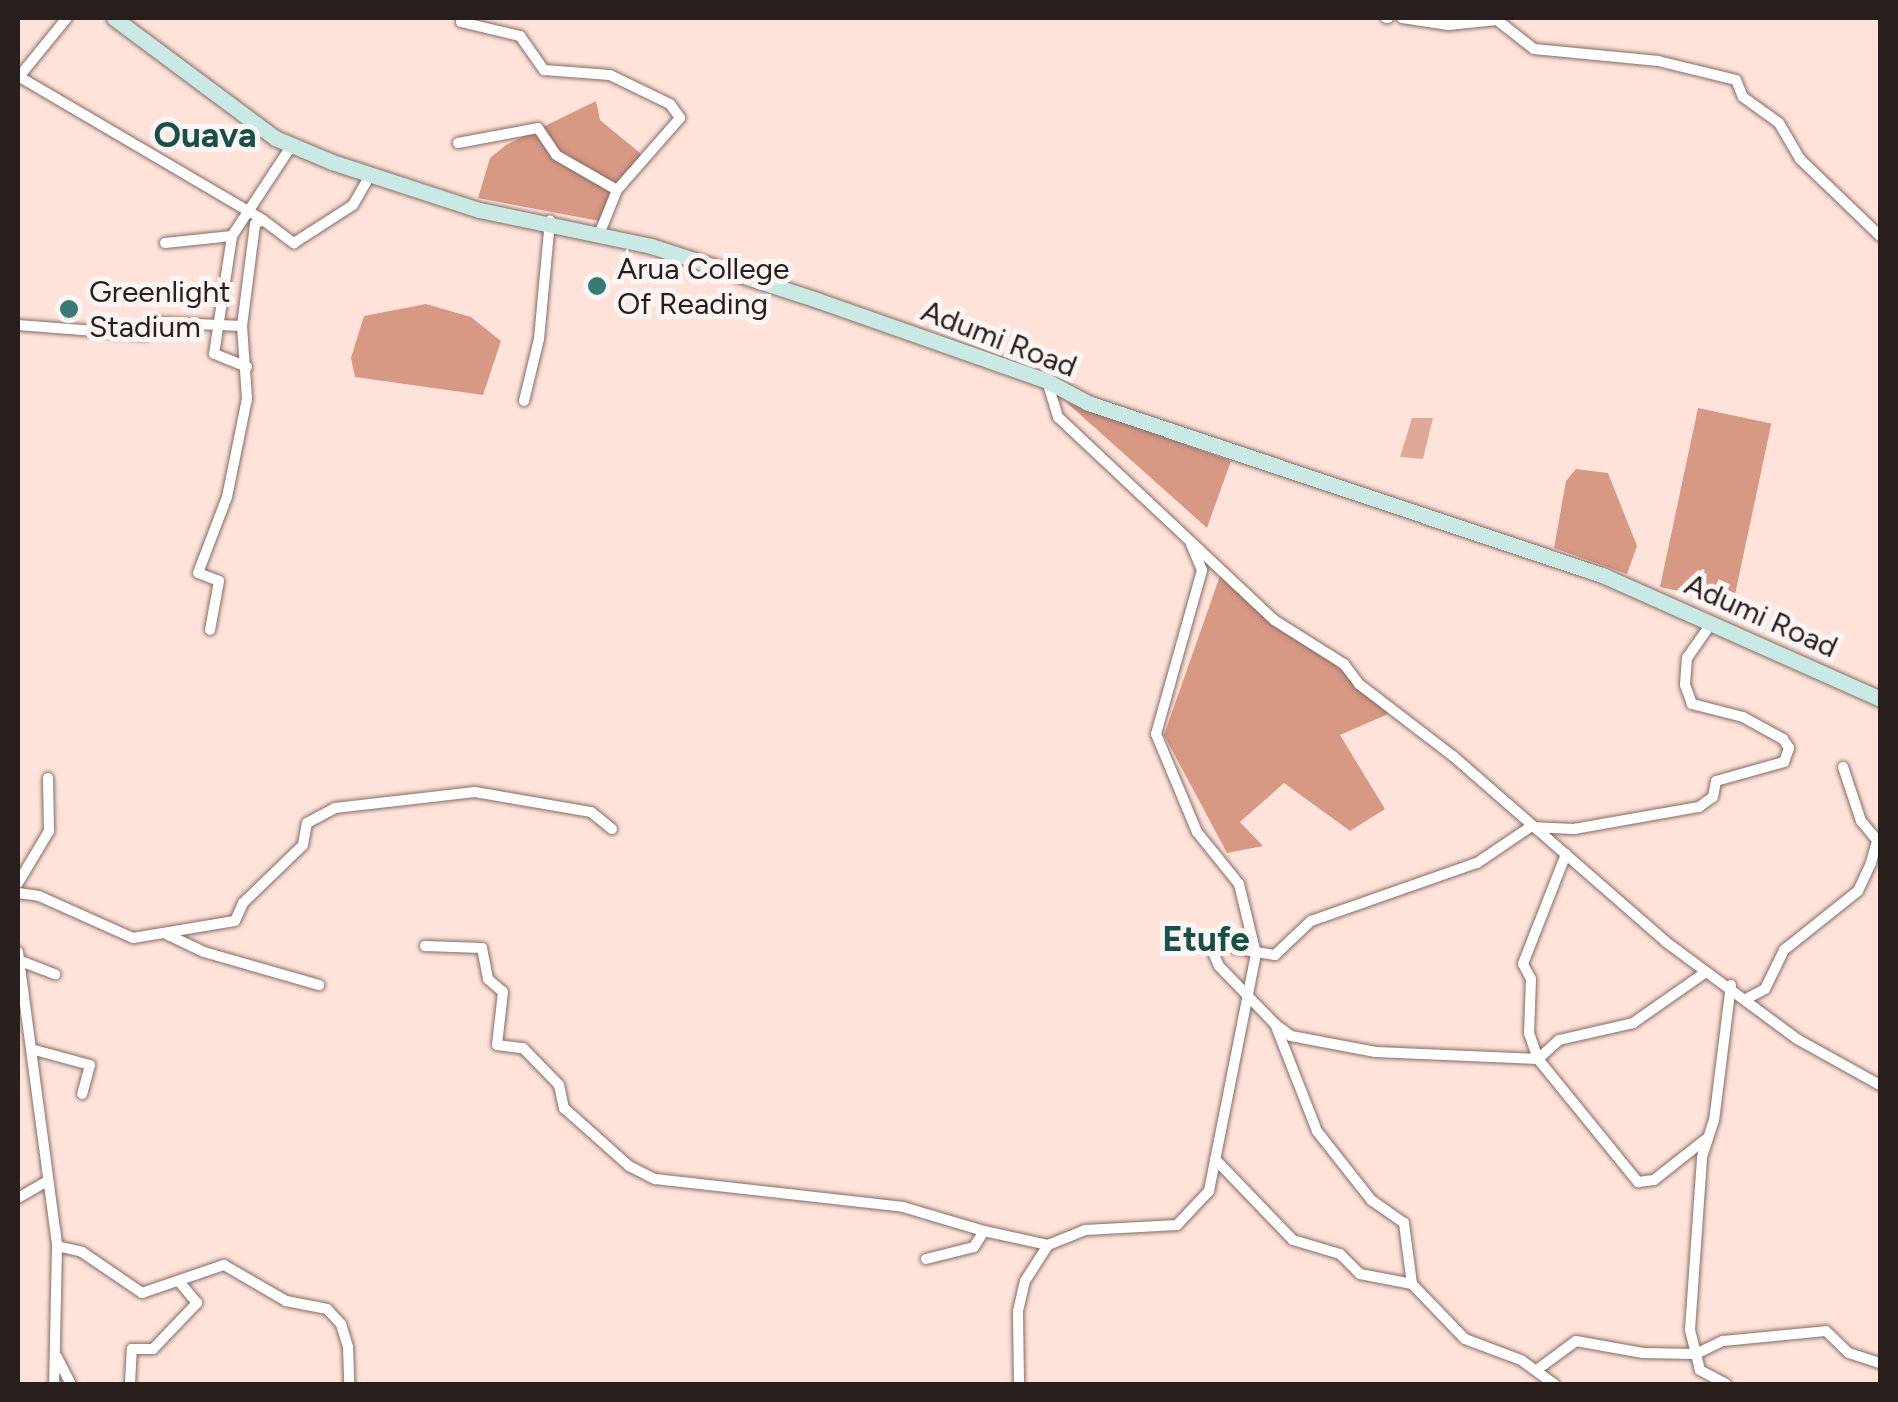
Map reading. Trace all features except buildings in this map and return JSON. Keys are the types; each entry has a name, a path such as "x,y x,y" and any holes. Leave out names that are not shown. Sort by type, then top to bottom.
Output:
{"main road":[{"name":"Adumi Road","path":"114,18 292,144 370,176 479,210 600,232 823,302 1047,381 1088,403 1602,575 1880,700"}],"street":[{"path":"67,18 18,77 247,210 294,244 352,205 370,176"},
{"path":"1402,18 1448,25 1498,20 1534,49 1658,60 1736,80 1743,96 1779,122 1800,159 1880,236"},
{"path":"460,22 520,36 544,70 610,75 670,104 680,118 675,130 617,190 600,232"},
{"path":"458,143 538,128 556,155 617,190"},
{"path":"247,368 214,354 215,325 232,236 292,144"},
{"path":"210,630 219,581 198,572 227,496 247,368 242,326 256,224 262,220"},
{"path":"524,401 539,339 550,220"},
{"path":"165,243 232,236"},
{"path":"18,325 146,335 150,322 242,326"},
{"path":"1047,381 1058,417 1274,620 1344,664 1359,684 1706,972 1731,985 1797,1039 1880,1086"},
{"path":"425,946 482,948 488,979 502,992 497,1046 523,1048 559,1085 564,1108 630,1166 656,1180 903,1207 1048,1245 1086,1230 1177,1225 1209,1192 1256,954 1239,884 1197,832 1156,734 1202,570 1182,530"},
{"path":"1706,972 1633,1023 1559,1040 1538,1060 1376,1052 1290,1036 1219,966 1209,944 1256,954 1290,947 1311,921 1477,864 1530,827 1574,829 1699,807 1713,797 1716,781 1784,762 1790,748 1783,739 1742,717 1692,704 1685,685 1688,658 1711,624"},
{"path":"1748,998 1765,990 1784,950 1858,891 1872,863 1877,840 1856,809 1842,766"},
{"path":"18,883 49,831 48,778"},
{"path":"18,893 40,896 133,938 235,921 243,903 303,844 308,823 335,808 474,792 591,812 612,828"},
{"path":"1566,854 1523,964 1532,979 1528,1033 1538,1060 1638,1182 1654,1180 1706,1139"},
{"path":"163,932 204,952 319,986"},
{"path":"18,952 57,1246 54,1384"},
{"path":"18,960 55,974"},
{"path":"1726,1384 1700,1370 1692,1273 1706,1139 1731,985"},
{"path":"1275,1024 1317,1130 1372,1202 1404,1223 1412,1284"},
{"path":"18,1041 28,1032"},
{"path":"30,1049 90,1065 82,1094"},
{"path":"1215,1159 1292,1240 1340,1254 1360,1274 1412,1284 1465,1339 1538,1369 1554,1384"},
{"path":"18,1198 47,1181"},
{"path":"926,1259 974,1247 984,1231"},
{"path":"1019,1384 1018,1311 1025,1282 1048,1245"},
{"path":"57,1246 82,1252 142,1294 180,1284 224,1265 286,1301 327,1309 348,1347 349,1384"},
{"path":"130,1384 132,1348 153,1348 197,1303 180,1284"},
{"path":"1538,1369 1576,1341 1696,1354 1723,1341 1826,1331 1848,1352 1880,1362"},
{"path":"57,1357 71,1384"}],"shaded area":[{"path":"596,101 600,120 640,153 640,163 619,180 605,222 478,198 490,158 506,145"},
{"path":"426,304 471,317 501,341 483,395 355,377 351,358 364,316"},
{"path":"1066,402 1231,461 1207,528"},
{"path":"1698,408 1771,424 1733,603 1660,587"},
{"path":"1412,418 1433,418 1423,459 1400,457"},
{"path":"1576,469 1608,473 1637,546 1627,574 1554,548 1566,481"},
{"path":"1221,573 1393,712 1340,735 1385,809 1350,831 1284,783 1240,822 1263,846 1227,853 1164,735"}],"place":[{"name":"Arua College Of Reading","path":"597,286"},
{"name":"Greenlight Stadium","path":"69,309"}],"district":[{"name":"Ouava","path":"205,135"},
{"name":"Etufe","path":"1206,939"}]}
